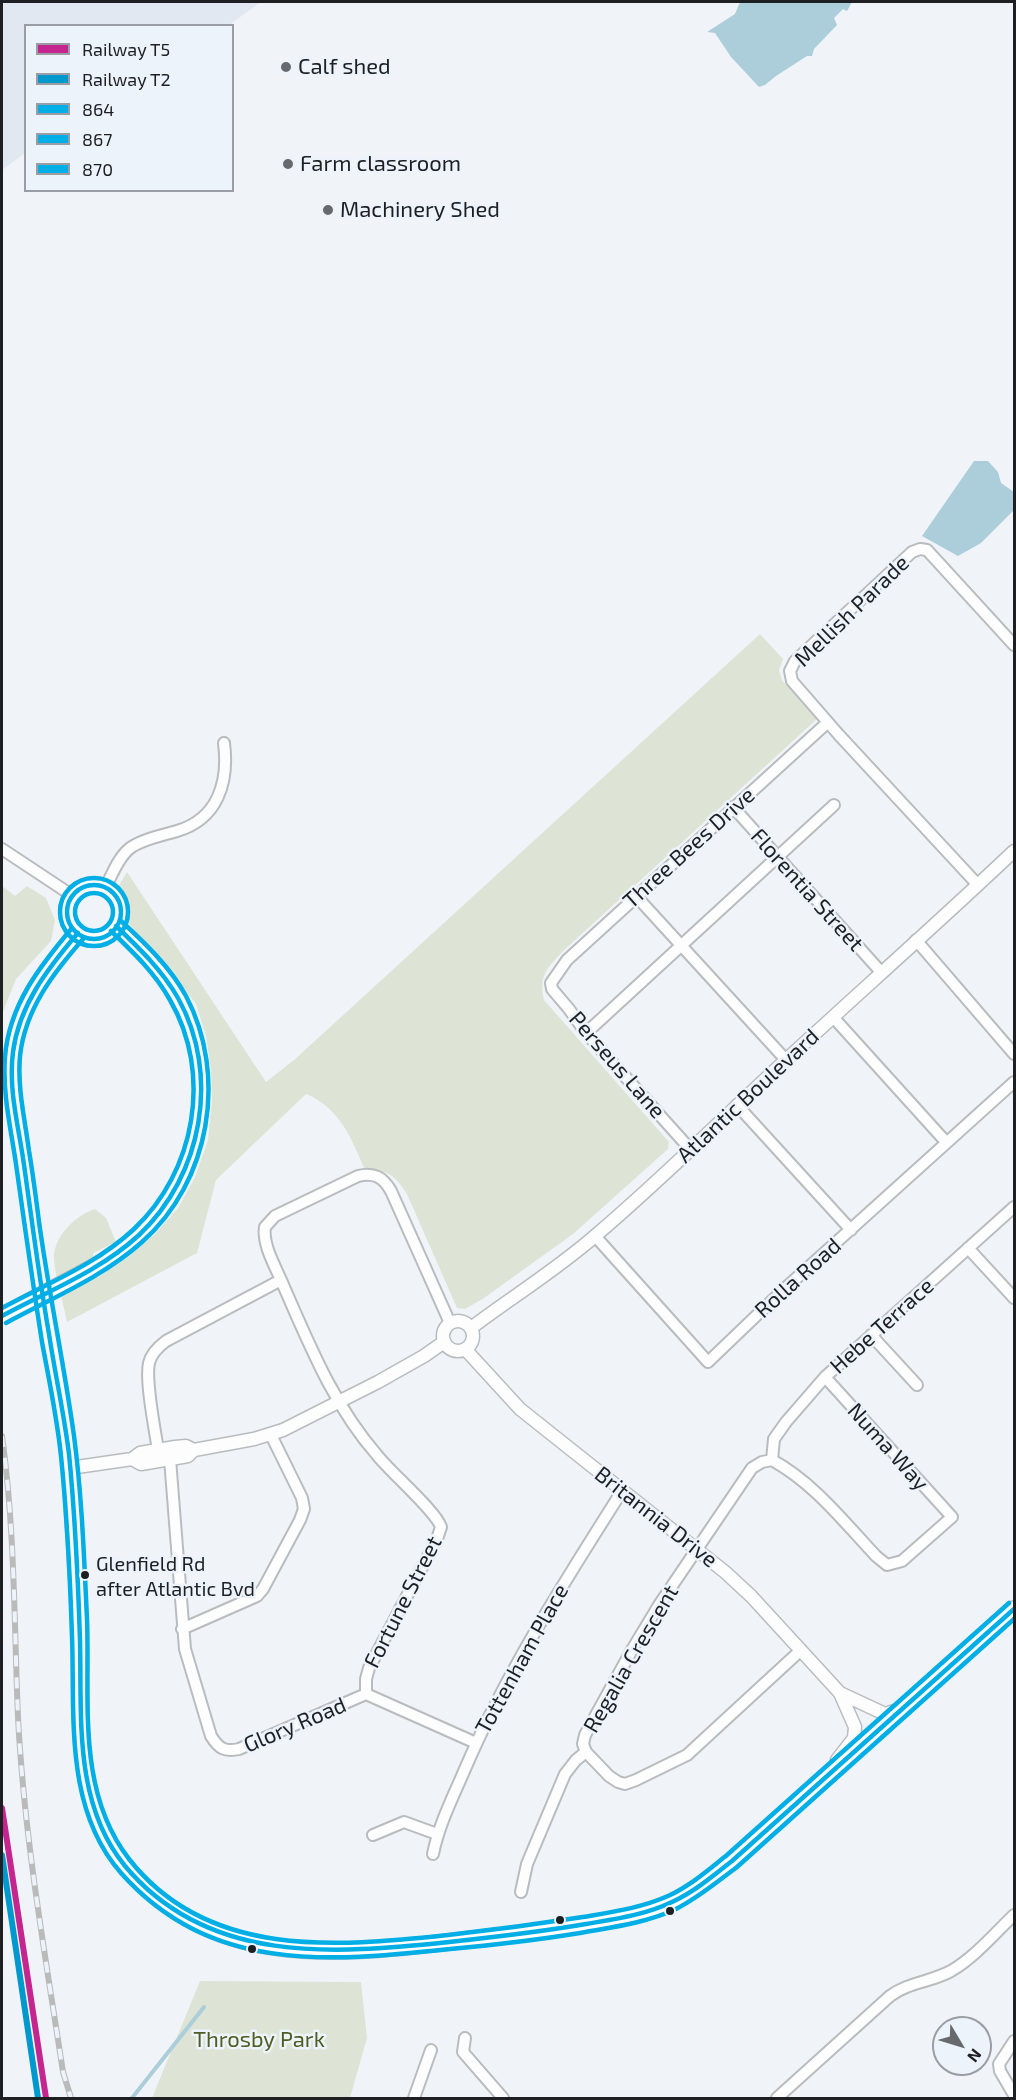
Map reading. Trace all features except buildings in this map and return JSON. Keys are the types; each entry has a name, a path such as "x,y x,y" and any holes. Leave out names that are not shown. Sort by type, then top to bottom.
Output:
{"main road":[{"path":"95,885 114,894 119,903 120,913 116,926 108,935 98,938 87,938 78,933 71,926 68,916 68,906 73,896 85,887 95,885"},
{"path":"2,1316 103,1262 140,1234 172,1195 194,1145 201,1095 197,1049 184,1011 161,972 116,926"},
{"path":"78,933 36,984 22,1015 13,1055 15,1099 70,1468 80,1640 83,1759 92,1804 104,1832 124,1864 153,1894 200,1926 248,1943 301,1950 358,1951 513,1935 618,1918 669,1904 692,1892 732,1861 906,1708 1014,1609"}],"street":[{"name":"Mellish Parade","path":"978,885 827,723 792,681 790,671 795,661 912,552 920,549 927,550 1014,645"},
{"name":"Three Bees Drive","path":"555,977 567,960 827,723"},
{"path":"105,888 116,866 129,849 179,831 200,819 209,810 225,779 224,743"},
{"path":"586,1033 834,806"},
{"name":"Florentia Street","path":"733,807 881,972"},
{"path":"2,849 73,896"},
{"name":"Atlantic Boulevard","path":"471,1328 507,1300 549,1273 595,1236 1014,851"},
{"path":"636,896 786,1060"},
{"path":"916,940 1014,1054"},
{"name":"Perseus Lane","path":"555,977 552,989 586,1033 691,1150"},
{"path":"833,1017 946,1142"},
{"name":"Rolla Road","path":"595,1236 708,1362 780,1293 1014,1082"},
{"path":"737,1105 851,1230"},
{"path":"339,1402 314,1354 281,1280 264,1234 269,1220 358,1176 375,1175 384,1181 391,1191 450,1323"},
{"name":"Hebe Terrace","path":"772,1460 774,1439 825,1377 1014,1207"},
{"path":"968,1248 1014,1298"},
{"path":"158,1450 148,1376 149,1362 155,1349 281,1280"},
{"path":"461,1321 471,1328 472,1340 465,1348 453,1350 444,1342 444,1331 450,1323 461,1321"},
{"path":"871,1335 917,1385"},
{"path":"70,1468 132,1460 141,1464 188,1456 195,1450 271,1435 339,1402 424,1356 444,1342"},
{"name":"Britannia Drive","path":"465,1348 520,1409 697,1549 751,1596 840,1693 855,1727 854,1738 805,1798"},
{"name":"Numa Way","path":"772,1460 787,1468 813,1489 887,1565 902,1561 952,1517 825,1377"},
{"name":"Fortune Street","path":"339,1402 354,1428 377,1456 435,1515 441,1527 437,1539 369,1668 366,1694"},
{"path":"182,1629 257,1596 300,1520 304,1509 302,1498 271,1435"},
{"path":"132,1460 140,1453 158,1450 186,1446 195,1450"},
{"name":"Glory Road","path":"170,1459 185,1649 211,1736 218,1747 229,1751 239,1749 366,1694 476,1743"},
{"name":"Regalia Crescent","path":"772,1460 762,1462 752,1468 659,1605 585,1735 583,1744 586,1752 618,1782 625,1784 636,1780 687,1755 801,1650"},
{"name":"Tottenham Place","path":"433,1854 437,1834 476,1743 532,1636 622,1491"},
{"name":"Britannia Drive","path":"840,1693 885,1714 906,1708"},
{"path":"521,1892 527,1864 565,1774 586,1752"},
{"path":"373,1835 404,1822 437,1834"},
{"path":"777,2098 890,1996 901,1988 938,1977 962,1964 1014,1915"},
{"path":"465,2038 463,2052 503,2098"},
{"path":"1014,2041 999,2064 1000,2071 1014,2095"},
{"path":"414,2098 432,2050"}],"shaded area":[{"path":"2,2 261,2 230,24 24,24 24,154 2,170"}],"green space":[{"path":"760,634 783,659 779,670 782,680 817,719 562,952 545,973 542,984 544,1000 669,1142 668,1149 573,1234 484,1298 465,1309 457,1308 407,1194 390,1175 380,1171 365,1170 343,1125 328,1107 306,1094 216,1180 197,1253 67,1322 54,1257 58,1241 67,1227 95,1209 106,1218 116,1242 93,1253 97,1278 124,1260 155,1234 178,1208 195,1177 208,1140 212,1099 206,1036 196,1004 169,969 141,941 128,922 126,905 118,887 127,872 266,1082 294,1060"},
{"path":"2,886 15,896 27,886 46,898 55,920 51,941 16,979 2,1014"},
{"name":"Throsby Park","path":"200,1981 361,1982 367,2038 350,2098 152,2098"}],"water":[{"path":"740,2 852,2 847,11 843,9 834,18 837,25 814,49 812,56 807,56 759,87 731,57 715,33 707,32 735,14"},
{"path":"974,461 988,461 998,472 1001,483 1014,492 1014,510 981,543 958,556 922,536"}],"waterway":[{"path":"132,2098 204,2007"}],"railway":[{"path":"2,1436 12,1541 18,1717 25,1806 63,2072 71,2098"}],"rail line":[{"name":"T5","path":"2,1808 46,2098"},
{"name":"T2","path":"2,1855 38,2098"}],"transit line":[{"name":"867","path":"94,878 107,881 118,888 125,899 128,912 125,925 118,936 107,943 94,946 81,943 70,936 63,925 60,912 63,899 70,888 81,881 94,878"},
{"name":"864","path":"94,885 104,887 113,893 119,902 121,912 119,922 113,931 104,937 94,939 84,937 75,931 69,922 67,912 69,902 75,893 84,887 94,885"},
{"name":"870","path":"94,893 101,894 107,899 112,905 113,912 112,919 107,925 101,930 94,931 87,930 81,925 76,919 75,912 76,905 81,899 87,894 94,893"},
{"name":"867","path":"6,1323 59,1296 127,1255 165,1217 183,1190 197,1159 205,1126 208,1093 206,1060 199,1027 186,996 165,965 121,921"},
{"name":"864","path":"2,1316 91,1270 124,1248 161,1211 178,1184 190,1154 198,1123 201,1091 199,1059 191,1028 178,998 165,978 116,926"},
{"name":"867","path":"72,928 38,972 20,1003 8,1038 4,1071 5,1086 35,1299 61,1456 69,1568 74,1729 81,1791 90,1820 103,1847 121,1873 156,1906 193,1929 232,1944 273,1953 316,1957 404,1954 499,1944 580,1933 653,1918 692,1900 737,1867 1014,1619"},
{"name":"870","path":"2,1308 88,1263 134,1229 155,1206 171,1180 184,1151 191,1121 194,1090 191,1059 183,1029 170,1000 158,981 111,931"},
{"name":"864","path":"78,933 36,988 21,1018 13,1052 13,1095 69,1454 75,1523 81,1728 88,1787 96,1815 108,1841 125,1866 158,1898 194,1921 233,1937 275,1946 317,1949 405,1946 500,1936 608,1920 651,1910 688,1893 732,1861 1014,1609"},
{"name":"870","path":"84,938 52,978 28,1023 20,1056 20,1092 77,1459 87,1619 89,1744 93,1774 100,1804 112,1832 129,1859 161,1891 196,1915 235,1930 276,1939 318,1943 405,1939 499,1929 605,1913 658,1900 684,1887 727,1855 1009,1603"}],"place":[{"name":"Calf shed","path":"286,67"},
{"name":"Farm classroom","path":"288,164"},
{"name":"Machinery Shed","path":"328,210"},
{"name":"Glenfield Rd after Atlantic Bvd","path":"85,1575"}]}
